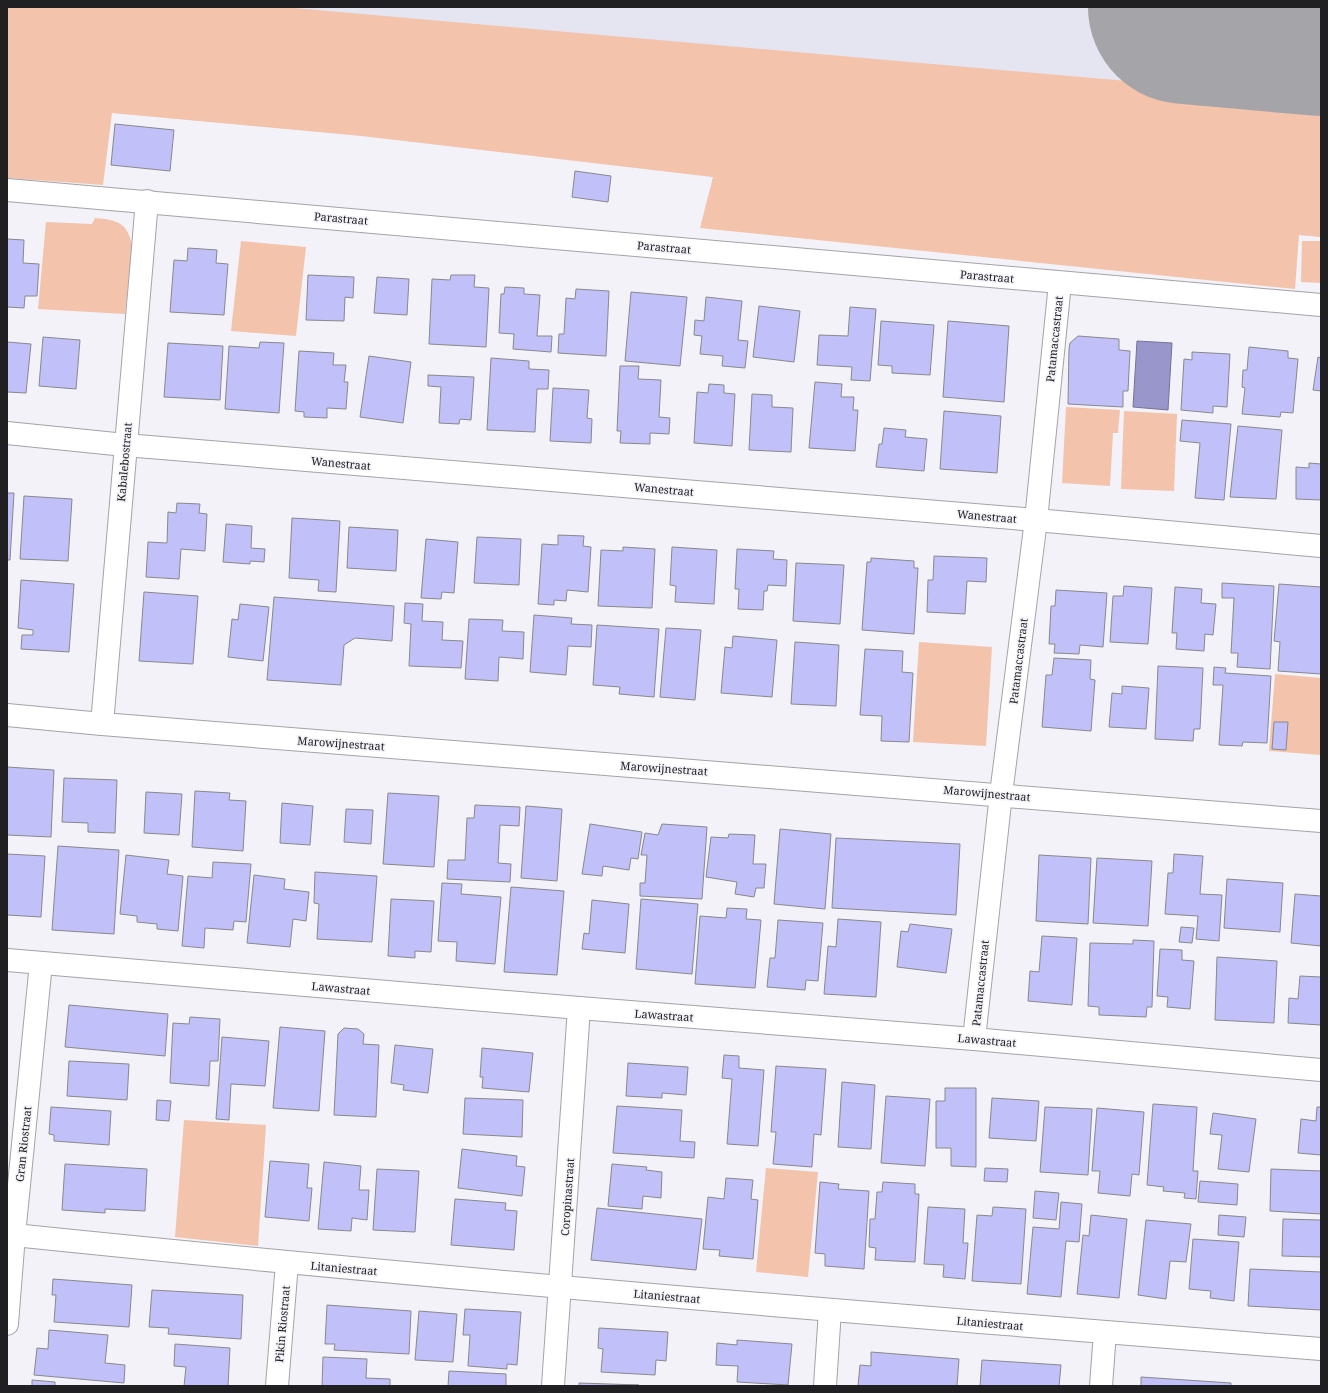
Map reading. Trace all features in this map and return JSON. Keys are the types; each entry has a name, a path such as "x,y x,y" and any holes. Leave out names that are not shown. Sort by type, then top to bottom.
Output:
{"street":[{"name":"Parastraat","path":"7,190 147,201 1321,305"},
{"name":"Kabalebostraat","path":"102,724 147,201"},
{"name":"Patamaccastraat","path":"974,1039 1001,794 1036,520 1060,283"},
{"name":"Wanestraat","path":"7,433 126,445 1036,520 1321,546"},
{"name":"Marowijnestraat","path":"7,715 102,724 1001,794 1321,821"},
{"name":"Lawastraat","path":"7,960 579,1008 974,1039 1321,1070"},
{"name":"Gran Riostraat","path":"7,1324 40,963"},
{"name":"Coropinastraat","path":"553,1386 561,1288 579,1008"},
{"name":"Litaniestraat","path":"14,1235 287,1263 561,1288 1321,1349"},
{"name":"Pikin Riostraat","path":"277,1386 287,1263"},
{"path":"825,1386 830,1310"},
{"path":"1101,1386 1105,1332"}],"shaded area":[{"path":"7,7 1321,7 1321,237 713,177 362,136 7,103"},
{"path":"7,7 283,7 1321,98 1321,237 1299,235 1295,289 700,228 713,177 362,136 112,113 103,185 7,178"},
{"path":"95,218 110,220 121,224 128,232 130,238 132,246 125,314 38,309 46,222 92,224"},
{"path":"241,241 306,247 296,336 231,331"},
{"path":"1302,241 1321,241 1321,283 1301,282"},
{"path":"1066,407 1120,410 1118,433 1113,433 1110,486 1062,483"},
{"path":"1124,411 1177,414 1174,491 1121,489"},
{"path":"919,642 992,647 986,746 913,742"},
{"path":"1275,674 1321,678 1321,755 1269,751"},
{"path":"184,1120 266,1125 258,1246 175,1237"},
{"path":"766,1168 818,1172 808,1277 756,1272"}],"water":[{"path":"1137,341 1172,343 1168,410 1133,407"}],"building":[{"path":"115,124 174,130 170,171 111,165"},
{"path":"575,171 611,176 608,202 572,197"},
{"path":"7,239 24,240 23,263 39,264 37,296 25,296 24,308 7,307"},
{"path":"188,248 217,250 216,263 228,264 224,315 170,312 174,260 187,261"},
{"path":"308,275 354,277 353,298 345,297 344,321 306,320"},
{"path":"451,275 475,275 474,287 489,288 486,347 429,344 432,279 450,280"},
{"path":"377,277 409,279 407,315 374,313"},
{"path":"505,287 524,288 524,294 540,295 537,336 552,336 551,352 513,349 514,334 499,333 501,294 504,294"},
{"path":"576,289 609,291 606,356 558,353 559,334 564,334 566,298 575,299"},
{"path":"631,292 687,297 680,366 625,361"},
{"path":"706,297 742,301 738,340 748,341 745,368 722,366 723,356 700,354 702,336 694,335 695,320 704,321"},
{"path":"759,306 800,311 794,362 753,357"},
{"path":"850,307 876,309 870,381 851,380 852,367 817,365 819,335 848,336"},
{"path":"881,321 934,325 930,375 892,373 892,366 878,365"},
{"path":"948,321 1009,326 1004,402 943,397"},
{"path":"1078,336 1119,339 1119,350 1130,351 1128,391 1123,391 1123,407 1068,404 1069,349 1070,343"},
{"path":"43,337 80,340 76,389 39,386"},
{"path":"7,342 31,344 26,393 7,392"},
{"path":"260,342 284,343 279,413 225,409 229,346 259,348"},
{"path":"168,343 223,346 220,400 164,397"},
{"path":"1249,347 1288,351 1288,358 1298,359 1293,413 1281,412 1280,417 1242,414 1245,388 1242,387 1243,370 1247,370"},
{"path":"299,351 334,353 333,365 346,365 344,382 348,382 346,409 327,408 327,418 304,417 304,412 295,411"},
{"path":"1192,352 1230,354 1227,407 1213,406 1213,413 1181,410 1184,359 1192,360"},
{"path":"369,356 411,362 403,423 360,417"},
{"path":"1318,357 1321,358 1321,391 1313,390"},
{"path":"491,358 529,361 529,369 549,370 548,389 537,389 535,432 487,430"},
{"path":"620,366 639,366 638,379 661,380 659,417 670,418 669,434 650,433 650,444 620,443 621,431 617,431"},
{"path":"428,375 474,377 471,420 460,419 459,424 439,423 441,387 428,386"},
{"path":"815,382 842,384 841,397 854,397 853,410 858,410 855,451 809,448"},
{"path":"709,384 724,385 724,393 735,394 732,446 694,443 697,392 708,393"},
{"path":"553,388 589,390 587,418 592,419 591,443 550,441"},
{"path":"752,394 772,395 772,407 793,408 791,452 749,450"},
{"path":"944,411 1001,416 997,473 940,469"},
{"path":"1182,420 1231,424 1224,500 1195,498 1200,443 1180,441"},
{"path":"1238,426 1282,430 1276,499 1230,497"},
{"path":"884,428 906,430 905,437 927,439 924,471 876,467 879,444 882,444"},
{"path":"1309,463 1321,464 1321,500 1296,499 1296,467 1309,468"},
{"path":"7,493 14,493 10,560 7,560"},
{"path":"24,496 72,499 68,561 20,559"},
{"path":"177,503 200,504 199,513 207,514 205,551 181,549 179,579 146,577 148,542 167,543 168,512 176,513"},
{"path":"292,518 340,521 336,592 318,591 319,580 289,578"},
{"path":"226,524 252,526 251,548 265,549 264,562 250,561 250,564 223,562"},
{"path":"349,527 398,530 396,571 347,568"},
{"path":"558,535 584,536 583,546 591,547 588,592 567,590 566,601 554,600 554,605 538,604 542,544 558,545"},
{"path":"477,537 521,539 519,585 474,583"},
{"path":"426,539 458,542 454,593 442,592 441,599 421,598"},
{"path":"623,547 655,549 652,608 598,606 601,550 623,551"},
{"path":"672,547 717,550 714,604 675,602 676,586 670,585"},
{"path":"737,549 774,551 773,559 787,560 786,586 768,585 767,591 764,591 763,610 738,609 739,589 735,589"},
{"path":"934,556 987,558 986,582 967,581 965,614 927,612 928,580 933,580"},
{"path":"871,558 914,561 914,568 918,568 914,634 862,630 867,562 871,562"},
{"path":"796,563 844,565 840,624 793,621"},
{"path":"21,580 74,584 69,652 21,649 22,635 33,635 33,630 18,628"},
{"path":"1222,583 1274,586 1270,669 1237,667 1238,653 1231,653 1234,598 1222,598"},
{"path":"1279,584 1321,587 1321,674 1278,671 1280,642 1274,641"},
{"path":"1124,586 1152,588 1148,644 1110,642 1113,596 1123,596"},
{"path":"1175,587 1202,589 1201,603 1216,604 1213,635 1205,634 1204,651 1176,649 1177,633 1172,633"},
{"path":"1056,590 1107,593 1103,647 1080,645 1079,654 1054,653 1055,644 1049,644 1051,606 1055,606"},
{"path":"144,592 198,596 193,664 139,661"},
{"path":"274,597 394,606 392,641 355,638 344,645 341,685 267,680"},
{"path":"405,603 423,604 422,621 443,622 442,640 463,641 461,668 409,666 411,624 404,623"},
{"path":"240,604 269,607 263,661 228,657 232,619 238,620"},
{"path":"534,615 572,618 571,624 592,625 591,647 568,646 566,675 530,672"},
{"path":"469,619 503,620 502,631 524,632 523,659 499,657 498,681 465,679"},
{"path":"597,625 659,629 654,697 619,694 620,687 593,685"},
{"path":"666,628 701,630 695,700 660,697"},
{"path":"733,636 777,640 772,697 721,693 725,647 732,648"},
{"path":"795,642 839,645 836,706 791,704"},
{"path":"865,649 903,651 902,672 913,673 909,742 881,741 882,716 860,715"},
{"path":"1054,658 1091,660 1090,679 1095,680 1091,731 1042,727 1046,675 1052,675"},
{"path":"1158,666 1203,668 1200,729 1194,729 1193,741 1155,739"},
{"path":"1214,667 1226,668 1225,673 1271,676 1267,743 1243,742 1242,746 1219,745 1223,685 1213,685"},
{"path":"1122,686 1149,688 1146,729 1109,727 1112,693 1122,694"},
{"path":"1274,722 1288,722 1286,750 1272,749"},
{"path":"7,767 54,770 51,837 7,835"},
{"path":"64,778 117,780 115,833 88,832 88,823 62,822"},
{"path":"195,791 230,793 229,800 246,801 243,851 192,847"},
{"path":"146,792 182,794 179,835 144,833"},
{"path":"388,793 439,796 434,867 383,864"},
{"path":"282,803 313,806 310,845 280,843"},
{"path":"475,805 520,807 519,826 500,825 498,863 511,864 510,882 447,879 448,860 465,860 467,818 474,818"},
{"path":"526,806 562,809 557,881 521,878"},
{"path":"346,809 373,810 371,844 344,842"},
{"path":"590,824 642,832 638,859 631,858 629,870 603,866 602,876 582,874"},
{"path":"662,824 707,827 702,899 640,896 640,883 645,883 647,855 641,855 645,833 658,835"},
{"path":"780,829 831,834 825,909 774,904"},
{"path":"729,834 755,835 753,864 766,864 764,888 756,888 754,897 735,894 737,882 706,877 711,837 728,838"},
{"path":"836,838 960,844 956,915 832,908"},
{"path":"58,846 119,850 114,934 52,930"},
{"path":"7,854 45,856 41,917 7,915"},
{"path":"1174,854 1203,856 1200,894 1222,895 1219,941 1196,939 1198,916 1165,914 1168,873 1173,873"},
{"path":"126,855 169,860 167,874 183,876 178,931 157,929 157,924 137,922 137,916 120,914"},
{"path":"1039,855 1091,858 1088,924 1036,921"},
{"path":"1097,858 1152,861 1148,926 1093,923"},
{"path":"213,862 251,864 246,922 234,921 233,930 205,928 204,948 182,946 188,876 212,878"},
{"path":"315,872 377,876 372,942 317,939 319,904 314,903"},
{"path":"254,875 285,879 284,889 309,892 306,921 293,919 290,947 247,943"},
{"path":"1227,879 1283,883 1280,932 1224,928"},
{"path":"442,883 462,884 461,894 501,897 495,964 456,961 457,942 438,941"},
{"path":"511,887 564,891 557,975 504,972"},
{"path":"1295,894 1321,896 1321,946 1291,943"},
{"path":"391,899 434,901 431,952 415,951 415,958 388,956"},
{"path":"641,899 698,904 692,974 636,969"},
{"path":"592,900 629,904 625,953 582,949 584,933 589,934"},
{"path":"727,908 747,909 746,919 761,920 755,988 695,984 700,916 726,918"},
{"path":"838,919 881,922 876,997 824,994 828,946 836,947"},
{"path":"778,920 823,923 818,981 806,980 805,990 767,987 770,958 775,958"},
{"path":"910,924 952,929 946,973 897,967 901,931 908,932"},
{"path":"1181,927 1194,928 1192,943 1179,942"},
{"path":"1042,936 1077,938 1072,1005 1028,1001 1030,971 1039,972"},
{"path":"1133,940 1154,941 1152,1007 1147,1007 1146,1017 1099,1015 1099,1007 1088,1006 1090,943 1133,944"},
{"path":"1160,949 1182,950 1182,960 1194,961 1190,1009 1167,1007 1168,997 1157,996"},
{"path":"1217,957 1277,961 1274,1023 1215,1020"},
{"path":"1300,976 1321,977 1321,1025 1288,1023 1289,998 1298,999"},
{"path":"69,1005 168,1014 165,1056 65,1047"},
{"path":"190,1017 220,1019 218,1061 210,1061 209,1086 170,1083 173,1023 189,1024"},
{"path":"280,1027 325,1031 319,1111 273,1108"},
{"path":"344,1028 358,1029 364,1034 363,1044 379,1045 376,1117 334,1115 338,1034"},
{"path":"222,1037 269,1041 265,1086 231,1084 229,1120 216,1119"},
{"path":"395,1045 433,1049 428,1093 403,1090 404,1085 391,1083"},
{"path":"482,1048 533,1053 529,1092 482,1088 483,1077 480,1077"},
{"path":"724,1055 739,1056 739,1068 764,1070 758,1146 727,1144 732,1079 722,1078"},
{"path":"69,1061 129,1064 127,1100 67,1096"},
{"path":"628,1063 688,1067 686,1095 662,1093 662,1098 626,1096"},
{"path":"776,1066 826,1069 821,1135 814,1134 812,1167 773,1164 776,1132 771,1132"},
{"path":"842,1082 875,1085 871,1149 838,1147"},
{"path":"945,1088 976,1088 976,1167 951,1166 951,1148 936,1148 936,1101 945,1101"},
{"path":"886,1096 930,1099 925,1166 881,1163"},
{"path":"465,1098 523,1100 522,1137 463,1134"},
{"path":"992,1098 1039,1101 1036,1141 989,1138"},
{"path":"157,1100 171,1101 169,1121 156,1120"},
{"path":"1153,1104 1197,1107 1193,1171 1198,1171 1196,1199 1184,1198 1185,1193 1163,1191 1164,1187 1147,1185"},
{"path":"617,1106 682,1110 680,1141 695,1142 694,1158 613,1153"},
{"path":"51,1107 111,1111 109,1145 54,1141 54,1135 49,1134"},
{"path":"1045,1107 1092,1109 1088,1175 1040,1172"},
{"path":"1317,1107 1321,1107 1321,1155 1298,1153 1301,1119 1316,1121"},
{"path":"1097,1108 1144,1112 1139,1175 1132,1174 1130,1196 1098,1193 1100,1171 1092,1171"},
{"path":"1213,1113 1256,1119 1249,1172 1218,1169 1222,1135 1210,1134"},
{"path":"462,1149 517,1156 516,1166 525,1167 522,1196 458,1188"},
{"path":"270,1161 309,1164 307,1188 312,1188 309,1221 265,1217"},
{"path":"324,1162 361,1166 359,1190 369,1190 367,1220 352,1218 351,1231 318,1229"},
{"path":"65,1164 147,1169 145,1211 105,1209 105,1213 62,1210"},
{"path":"612,1164 647,1167 646,1170 662,1172 661,1198 643,1196 642,1209 608,1206"},
{"path":"985,1168 1008,1169 1007,1182 984,1181"},
{"path":"377,1169 419,1171 415,1232 373,1230"},
{"path":"1271,1169 1321,1171 1321,1214 1270,1211"},
{"path":"726,1178 753,1180 751,1199 758,1200 753,1259 719,1256 720,1250 703,1249 708,1197 724,1199"},
{"path":"1200,1181 1238,1184 1237,1205 1198,1202"},
{"path":"820,1182 839,1184 838,1189 869,1191 864,1269 825,1266 825,1254 815,1253"},
{"path":"883,1182 915,1184 915,1194 919,1194 915,1262 875,1260 876,1248 869,1247 870,1219 875,1219 877,1192 882,1192"},
{"path":"1035,1191 1059,1193 1056,1220 1033,1218"},
{"path":"455,1199 506,1203 505,1210 517,1211 514,1250 451,1245"},
{"path":"1061,1202 1082,1204 1079,1242 1066,1241 1061,1297 1027,1294 1033,1227 1059,1229"},
{"path":"928,1207 965,1209 963,1243 968,1243 965,1279 943,1277 944,1265 924,1264"},
{"path":"993,1207 1026,1209 1021,1284 972,1281 977,1215 992,1216"},
{"path":"597,1208 702,1219 696,1270 591,1260"},
{"path":"1091,1215 1127,1219 1119,1298 1077,1294 1083,1235 1089,1236"},
{"path":"1219,1215 1246,1217 1244,1237 1218,1235"},
{"path":"1283,1219 1321,1220 1321,1257 1282,1256"},
{"path":"1146,1220 1191,1224 1186,1262 1170,1261 1166,1299 1138,1295"},
{"path":"1193,1239 1239,1242 1234,1301 1210,1298 1211,1291 1189,1289"},
{"path":"1250,1269 1321,1272 1321,1310 1248,1306"},
{"path":"53,1279 132,1285 129,1327 54,1322 56,1295 52,1295"},
{"path":"152,1290 243,1295 241,1339 168,1334 169,1328 149,1327"},
{"path":"327,1305 411,1311 409,1354 334,1350 335,1344 325,1344"},
{"path":"465,1309 521,1312 517,1365 507,1364 507,1369 468,1366 470,1335 463,1335"},
{"path":"419,1311 457,1314 453,1362 415,1360"},
{"path":"599,1328 668,1332 666,1361 656,1360 655,1375 601,1372 603,1349 598,1348"},
{"path":"49,1330 108,1335 105,1363 125,1365 124,1383 34,1375 37,1348 48,1349"},
{"path":"737,1340 792,1344 788,1385 737,1382 738,1366 716,1365 717,1343 737,1345"},
{"path":"175,1344 230,1348 228,1386 184,1386 186,1367 174,1366"},
{"path":"871,1352 959,1359 957,1386 858,1386 860,1365 871,1366"},
{"path":"323,1357 367,1359 366,1378 390,1379 390,1386 322,1386"},
{"path":"982,1360 1061,1365 1059,1386 980,1386"},
{"path":"449,1371 506,1374 506,1386 448,1386"},
{"path":"1141,1377 1231,1383 1231,1386 1141,1386"},
{"path":"32,1380 55,1382 55,1386 32,1386"},
{"path":"579,1383 639,1385 579,1386"}],"runway":[{"path":"1185,7 1321,19"}]}
